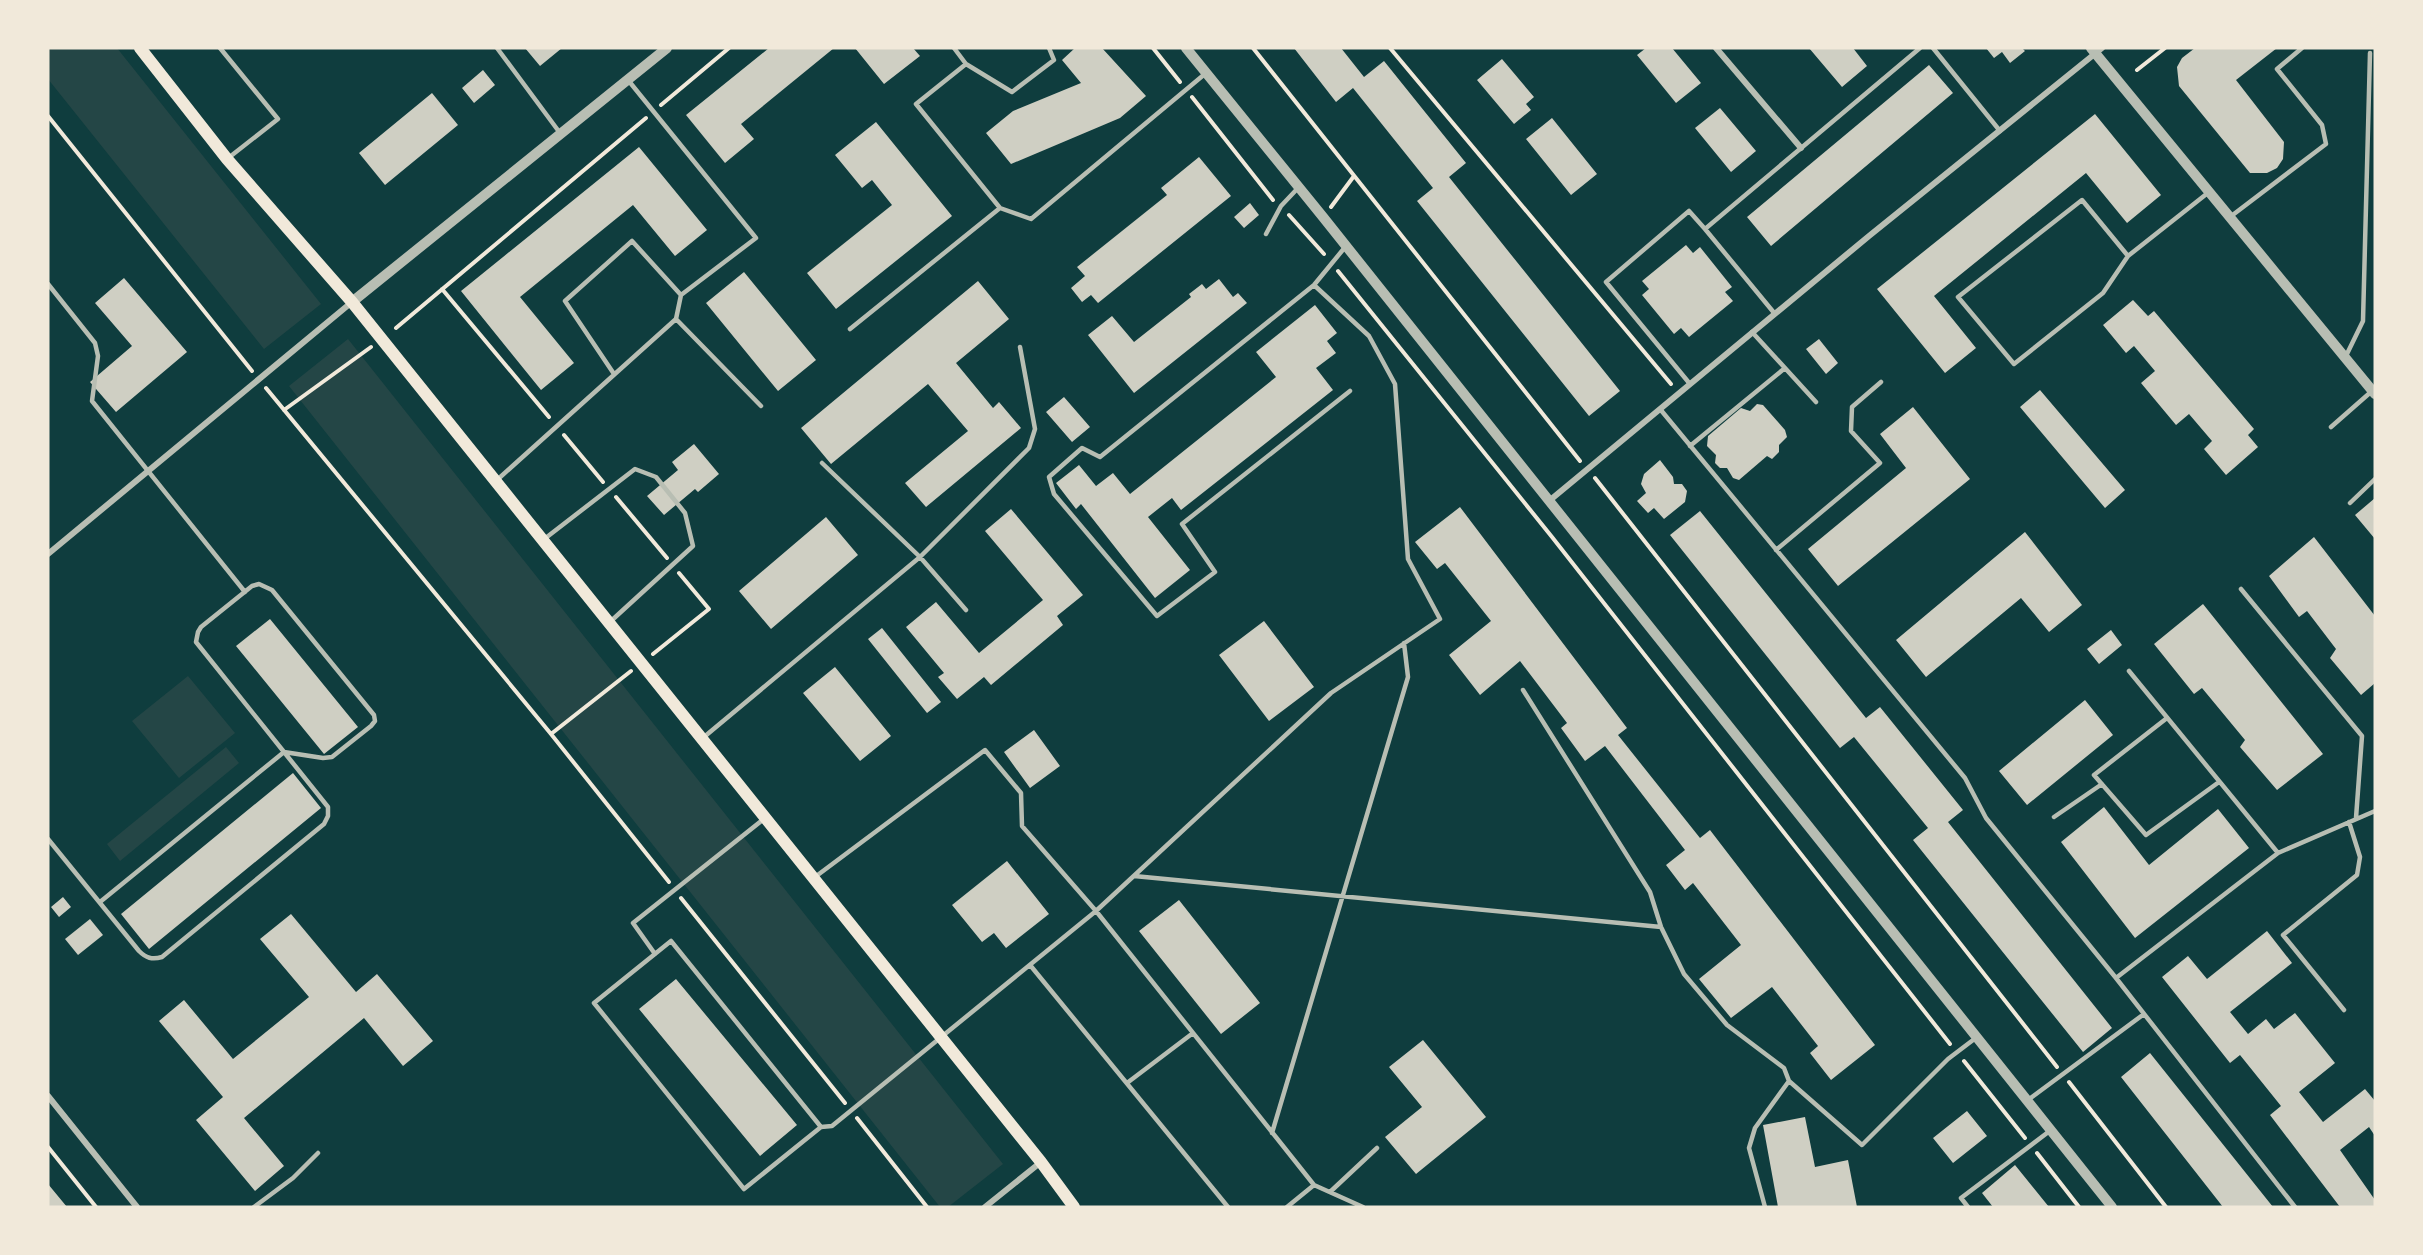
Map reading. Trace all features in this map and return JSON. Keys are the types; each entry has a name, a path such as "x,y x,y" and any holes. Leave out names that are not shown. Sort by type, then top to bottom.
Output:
{"main road":[{"path":"140,48 227,159 352,302 1041,1162 1074,1207"}],"street":[{"path":"48,554 352,302 667,48"},
{"path":"1186,48 2112,1207"},
{"path":"1716,48 1801,148"},
{"path":"1549,501 2096,50 2373,393"},
{"path":"48,1096 137,1207"},
{"path":"985,1207 1041,1162"}],"lane":[{"path":"220,48 278,119 227,159"},
{"path":"497,48 561,134"},
{"path":"954,48 966,64 1012,92 1054,60 1049,48"},
{"path":"1705,229 1920,48"},
{"path":"1933,48 2000,131"},
{"path":"2230,218 2326,144 2322,125 2277,69 2302,48"},
{"path":"2345,358 2363,321 2370,53"},
{"path":"966,64 916,104 1000,208 1031,219 1206,73"},
{"path":"495,482 676,319 681,295 756,238 628,80"},
{"path":"1266,234 1281,206 1298,188"},
{"path":"2128,256 2082,200 1958,297 2014,364 2103,293 2128,256 2209,192"},
{"path":"850,329 1000,208"},
{"path":"1690,384 1606,282 1689,210 1775,314"},
{"path":"614,374 564,301 632,241 681,295"},
{"path":"1346,246 1314,285 1100,457 1082,448 1049,477 1054,494 1157,616 1215,572 1182,524 1350,392"},
{"path":"48,284 95,343 98,356 92,401 245,592"},
{"path":"821,1127 671,941 594,1003 744,1189 821,1127 831,1126 1096,912 1331,693 1440,619 1408,559 1395,384 1369,336 1314,285"},
{"path":"676,319 761,406"},
{"path":"1752,332 1815,402"},
{"path":"702,739 920,557 1029,448 1035,429 1020,347"},
{"path":"1690,446 1785,369"},
{"path":"1776,550 1880,463 1851,431 1852,407 1881,382"},
{"path":"2331,427 2373,393"},
{"path":"1660,409 1965,778 1986,818 2116,978 2295,1207"},
{"path":"822,463 920,557 966,610"},
{"path":"543,540 635,469 656,477 685,513 693,546 609,623"},
{"path":"2350,503 2375,479"},
{"path":"48,839 139,951 145,957 156,959 162,957 324,824 328,812 323,800 284,752 196,642 201,627 245,592 259,584 269,588 374,715 375,721 332,757 323,758 284,752 100,902"},
{"path":"2241,589 2362,736 2356,818"},
{"path":"1272,1133 1408,677 1404,643"},
{"path":"2129,671 2278,853"},
{"path":"1522,690 1650,892 1661,927 1684,974 1728,1025 1784,1068 1789,1081 1862,1145 1957,1052 1977,1037"},
{"path":"2167,718 2094,775 2146,835 2219,782"},
{"path":"814,878 985,750 1021,794 1022,826 1096,912 1314,1185 1363,1207"},
{"path":"2054,817 2102,784"},
{"path":"2116,978 2278,853 2375,811"},
{"path":"655,954 633,923 765,818"},
{"path":"2344,1010 2283,935 2358,875 2360,857 2349,822"},
{"path":"1134,876 1661,927"},
{"path":"1030,965 1228,1207"},
{"path":"2028,1101 2144,1014"},
{"path":"1127,1083 1193,1034"},
{"path":"1765,1207 1749,1148 1755,1128 1789,1081"},
{"path":"1968,1207 1961,1198 2051,1130"},
{"path":"1330,1192 1377,1148"},
{"path":"254,1207 293,1178 318,1153"},
{"path":"1287,1207 1314,1185"}],"path":[{"path":"396,328 729,48"},
{"path":"1153,48 1273,200 1281,206 1332,264 1552,537 2079,1207"},
{"path":"1253,48 1587,469 2166,1207"},
{"path":"1390,48 1679,393"},
{"path":"2138,70 2165,48"},
{"path":"48,116 259,380 551,734 927,1207"},
{"path":"1323,217 1354,176"},
{"path":"442,290 709,609"},
{"path":"284,410 381,339"},
{"path":"48,1147 96,1207"}],"shaded area":[{"path":"48,48 117,48 321,304 264,349 48,79"},
{"path":"348,339 1003,1164 948,1207 940,1207 289,386"},
{"path":"188,676 235,733 179,778 132,721"},
{"path":"226,747 239,763 120,861 107,844"}],"building":[{"path":"525,48 562,48 540,66"},
{"path":"769,48 834,48 741,124 754,139 725,163 686,115"},
{"path":"855,48 913,48 920,56 884,84"},
{"path":"1075,48 1102,48 1146,96 1120,118 1011,164 986,133 1013,111 1081,83 1062,60"},
{"path":"1294,48 1341,48 1364,77 1384,61 1466,163 1449,177 1620,391 1589,416 1417,201 1433,188 1353,88 1336,102"},
{"path":"1646,48 1672,48 1701,83 1676,103 1637,55"},
{"path":"1809,48 1853,48 1867,66 1842,87"},
{"path":"1986,48 2022,48 2025,51 2010,63 2002,52 1994,58"},
{"path":"2195,48 2277,48 2236,80 2284,142 2283,159 2277,168 2267,173 2250,173 2179,86 2177,67 2182,58"},
{"path":"1502,59 1534,97 1526,104 1531,110 1514,124 1477,80"},
{"path":"1929,65 1953,93 1771,246 1747,217"},
{"path":"483,70 495,85 474,103 462,88"},
{"path":"432,93 458,125 385,185 359,153"},
{"path":"1720,108 1756,151 1731,172 1695,128"},
{"path":"2095,114 2161,195 2127,223 2086,173 1934,296 1976,348 1945,373 1877,289"},
{"path":"1552,118 1597,174 1571,195 1526,139"},
{"path":"876,122 952,216 836,309 807,273 892,205 872,180 862,188 835,155"},
{"path":"639,147 707,230 675,256 633,205 520,297 574,363 541,390 461,291"},
{"path":"1199,157 1231,196 1098,303 1091,295 1082,302 1071,288 1085,276 1077,267 1167,195 1161,188"},
{"path":"1250,203 1259,215 1244,228 1234,217"},
{"path":"1686,245 1693,253 1700,247 1732,287 1725,292 1733,301 1689,337 1681,328 1674,334 1642,295 1649,289 1642,281"},
{"path":"744,272 816,360 778,391 706,303"},
{"path":"124,278 187,352 116,412 90,382 132,346 95,303"},
{"path":"1219,279 1233,297 1238,293 1247,303 1134,393 1088,335 1112,316 1134,342 1191,297 1189,294 1202,284 1206,289"},
{"path":"978,281 1009,319 956,363 993,408 999,402 1021,428 926,507 905,483 968,431 928,384 831,464 801,428"},
{"path":"2133,300 2148,316 2154,311 2254,429 2248,435 2258,447 2226,475 2204,449 2212,441 2189,414 2176,425 2141,383 2155,371 2134,346 2126,353 2103,325"},
{"path":"1315,305 1337,333 1327,341 1336,353 1316,368 1333,390 1181,510 1172,498 1148,517 1190,570 1155,598 1081,504 1076,509 1056,483 1079,465 1096,486 1113,473 1130,494 1276,377 1256,352"},
{"path":"1819,339 1838,363 1826,374 1806,349"},
{"path":"2040,390 2125,490 2105,508 2020,407"},
{"path":"1064,397 1090,427 1072,442 1046,412"},
{"path":"1757,404 1763,405 1785,430 1787,437 1779,445 1779,452 1772,459 1767,456 1739,480 1733,478 1727,468 1720,468 1715,463 1716,455 1707,446 1708,436 1741,408 1750,411"},
{"path":"1913,407 1970,479 1838,586 1808,549 1906,468 1880,434"},
{"path":"694,444 719,474 698,492 695,489 664,515 647,496 678,470 672,462"},
{"path":"1660,460 1673,477 1674,484 1682,484 1687,491 1685,502 1664,519 1654,508 1648,513 1637,501 1646,493 1641,484 1644,474"},
{"path":"2375,498 2375,539 2355,515"},
{"path":"1460,507 1627,728 1618,735 1700,838 1710,830 1875,1045 1831,1080 1810,1053 1818,1046 1772,987 1731,1018 1699,979 1741,945 1693,883 1685,890 1666,865 1685,850 1605,746 1585,761 1561,728 1567,723 1520,661 1480,695 1449,655 1491,621 1445,563 1437,569 1415,542"},
{"path":"1011,509 1083,595 1057,616 1063,625 991,685 984,677 957,699 938,677 944,673 906,627 936,602 979,653 1043,600 985,531"},
{"path":"1700,511 1866,718 1880,707 1963,810 1948,822 2112,1028 2083,1052 1913,840 1928,828 1854,737 1840,748 1670,535"},
{"path":"826,517 858,555 771,629 739,591"},
{"path":"2025,532 2082,605 2049,632 2021,598 1926,677 1896,640"},
{"path":"2314,537 2375,616 2375,683 2361,695 2330,658 2336,649 2307,611 2299,617 2269,576"},
{"path":"2203,604 2323,754 2277,790 2240,747 2245,740 2202,688 2194,694 2154,644"},
{"path":"270,619 358,727 324,754 236,646"},
{"path":"1264,621 1314,687 1269,721 1219,655"},
{"path":"882,628 941,702 927,713 868,639"},
{"path":"2111,630 2122,645 2099,664 2087,649"},
{"path":"835,667 891,736 860,761 803,693"},
{"path":"2085,700 2113,735 2027,805 1999,771"},
{"path":"1034,730 1060,766 1030,788 1004,752"},
{"path":"293,773 321,808 149,949 121,914"},
{"path":"2104,807 2149,865 2218,809 2249,848 2135,938 2061,842"},
{"path":"1007,861 1049,914 1006,948 994,933 982,942 952,905"},
{"path":"63,897 71,907 59,917 51,907"},
{"path":"1179,900 1260,1003 1221,1034 1139,931"},
{"path":"291,914 356,992 377,974 433,1041 403,1066 364,1018 244,1118 284,1166 255,1191 196,1120 223,1097 159,1021 184,1000 233,1059 309,997 260,939"},
{"path":"90,919 103,935 78,955 65,939"},
{"path":"2267,931 2292,963 2230,1012 2248,1034 2266,1019 2274,1029 2295,1013 2335,1063 2299,1092 2323,1122 2365,1089 2375,1101 2375,1136 2369,1127 2340,1150 2375,1200 2375,1207 2340,1207 2270,1115 2281,1106 2240,1055 2230,1063 2162,977 2188,956 2207,979"},
{"path":"676,979 797,1125 760,1156 639,1009"},
{"path":"1423,1040 1486,1117 1416,1174 1385,1137 1422,1107 1389,1067"},
{"path":"2150,1053 2273,1207 2223,1207 2121,1077"},
{"path":"1967,1111 1987,1136 1953,1163 1933,1138"},
{"path":"1805,1117 1815,1167 1848,1160 1857,1207 1778,1207 1763,1125"},
{"path":"2015,1165 2049,1207 1993,1207 1982,1193"},
{"path":"48,1184 67,1207 48,1207"}]}
